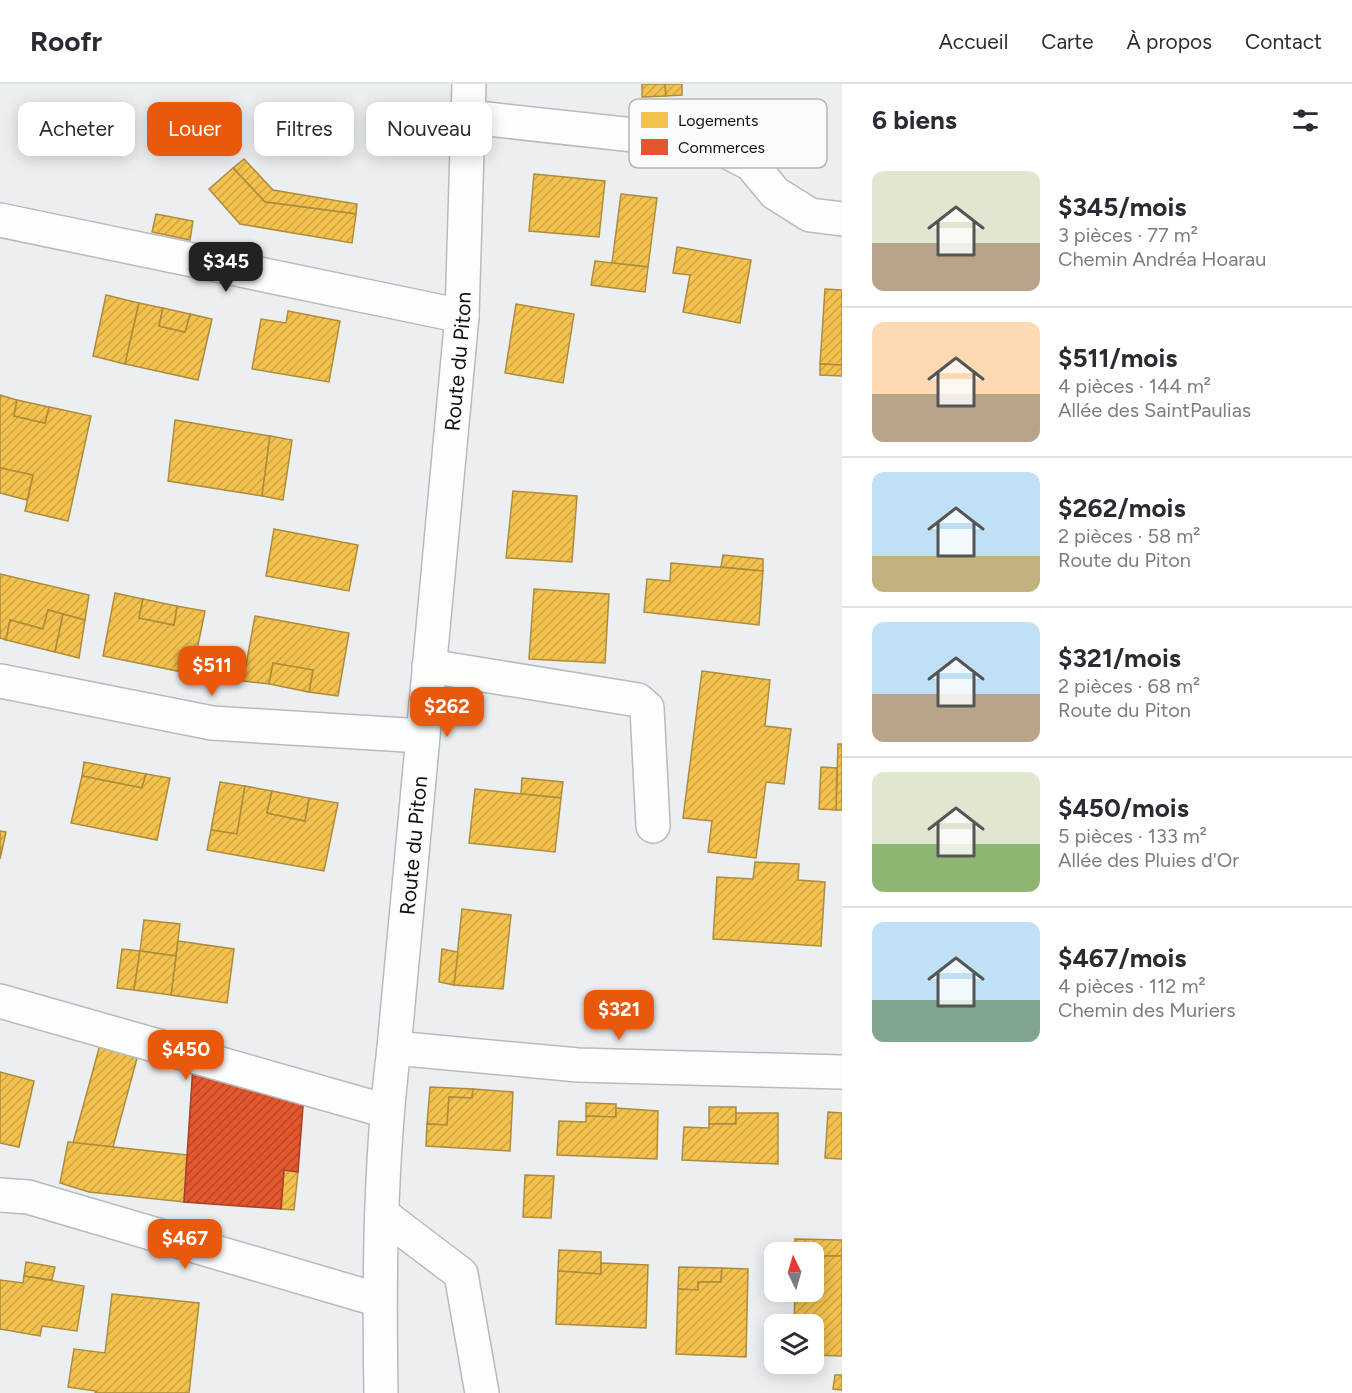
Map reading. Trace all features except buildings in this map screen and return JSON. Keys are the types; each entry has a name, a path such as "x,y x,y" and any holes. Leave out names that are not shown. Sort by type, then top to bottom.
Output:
{"street":[{"name":"Route du Piton","path":"469,84 469,102"},
{"path":"492,120 629,134"},
{"name":"Route du Piton","path":"381,1393 379,1300 386,1111 394,1048 462,316 468,156"},
{"path":"754,168 775,193 810,215 842,219"},
{"path":"0,220 462,316"},
{"path":"429,666 638,700 644,704 647,708 653,826"},
{"path":"0,681 212,723 422,736"},
{"path":"0,1001 386,1111"},
{"path":"394,1048 578,1065 842,1072"},
{"path":"0,1195 28,1197 379,1300"},
{"path":"382,1214 461,1274 482,1393"}]}
